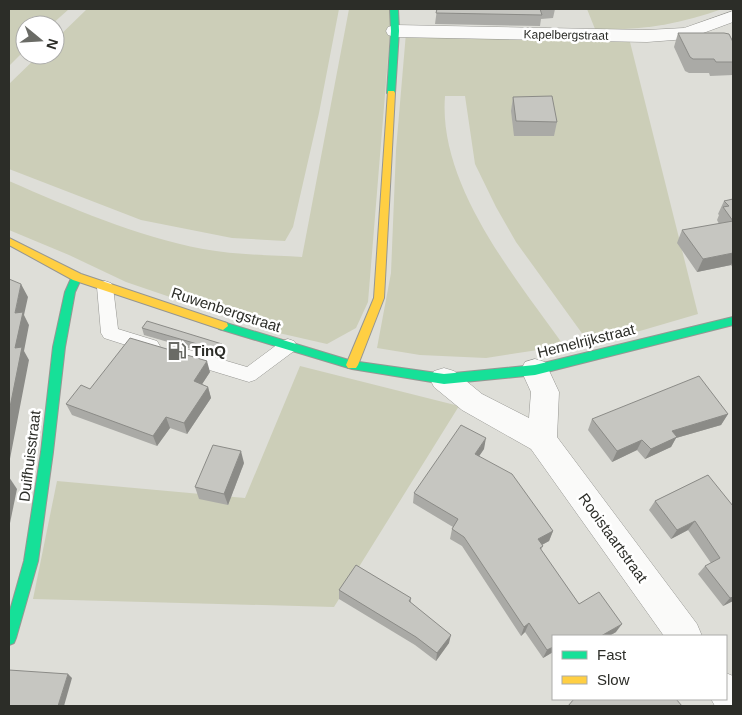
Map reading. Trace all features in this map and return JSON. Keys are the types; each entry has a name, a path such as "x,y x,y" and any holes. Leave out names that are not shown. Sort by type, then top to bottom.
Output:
{"street":[{"path":"352,365 379,298 395,31 394,9"},
{"name":"Kapelbergstraat","path":"395,31 647,36 687,33 733,16"},
{"name":"Ruwenbergstraat","path":"9,241 77,277 288,346 352,365 444,379"},
{"name":"Duifhuisstraat","path":"9,638 31,561 47,452 59,347 70,292 77,277"},
{"name":"Hemelrijkstraat","path":"444,379 535,370 733,321"},
{"path":"535,370 544,392 542,440"},
{"name":"Rooistaartstraat","path":"444,379 472,402 542,440 684,635"}],"lane":[{"path":"105,287 110,333 249,375 288,346"}],"green space":[{"path":"9,9 69,9 62,15 15,15 15,60 9,66"},
{"path":"87,9 339,9 319,113 293,227 285,241 232,238 141,220 9,169 9,84 29,65 65,65 65,30"},
{"path":"349,9 392,9 368,302 356,328 327,344 270,331 126,282 69,255 9,230 9,181 104,220 153,237 203,249 302,257"},
{"path":"587,9 722,9 691,19 644,28 595,29"},
{"path":"406,33 629,38 698,314 633,333 589,343 516,242 496,207 475,164 465,96 445,96 446,129 454,163 467,196 483,228 503,260 564,346 486,358 420,355 377,348 391,273 396,150"},
{"path":"300,366 459,406 334,607 33,599 57,481 245,498"}],"building":[{"path":"437,9 540,9 542,15 436,13"},
{"path":"678,33 729,34 733,42 733,62 716,62 714,59 693,59 690,57"},
{"path":"552,96 557,122 516,121 513,97"},
{"path":"733,199 733,221 723,207 729,206 724,201"},
{"path":"733,221 733,253 703,259 682,230"},
{"path":"9,279 21,284 15,313 23,312 15,348 22,347 9,412"},
{"path":"147,321 222,344 218,350 142,328"},
{"path":"130,338 207,361 194,381 208,387 184,423 166,417 153,436 66,404 81,385 90,389"},
{"path":"699,376 728,414 672,431 677,437 651,449 642,440 617,451 592,419"},
{"path":"461,425 486,438 475,454 512,474 553,531 538,539 543,546 540,548 579,604 599,592 622,624 603,635 552,635 552,648 547,650 529,623 524,627 464,537 452,529 458,519 414,493"},
{"path":"213,445 241,451 224,494 195,487"},
{"path":"708,475 733,506 733,597 730,598 705,566 720,558 695,521 677,530 655,501"},
{"path":"356,565 411,598 409,601 451,635 437,653 416,637 339,590"},
{"path":"9,670 68,674 58,706 9,706"},
{"path":"573,700 677,700 682,706 568,706"}],"traffic: fast":[{"path":"391,93 395,31 394,9"},
{"path":"9,638 31,561 47,452 59,347 70,292 77,277"},
{"path":"223,326 352,365 444,379 535,370 733,321"}],"traffic: slow":[{"path":"352,365 379,298 391,93"},
{"path":"9,241 77,277 223,326"}],"place":[{"name":"TinQ","path":"177,351"}]}
